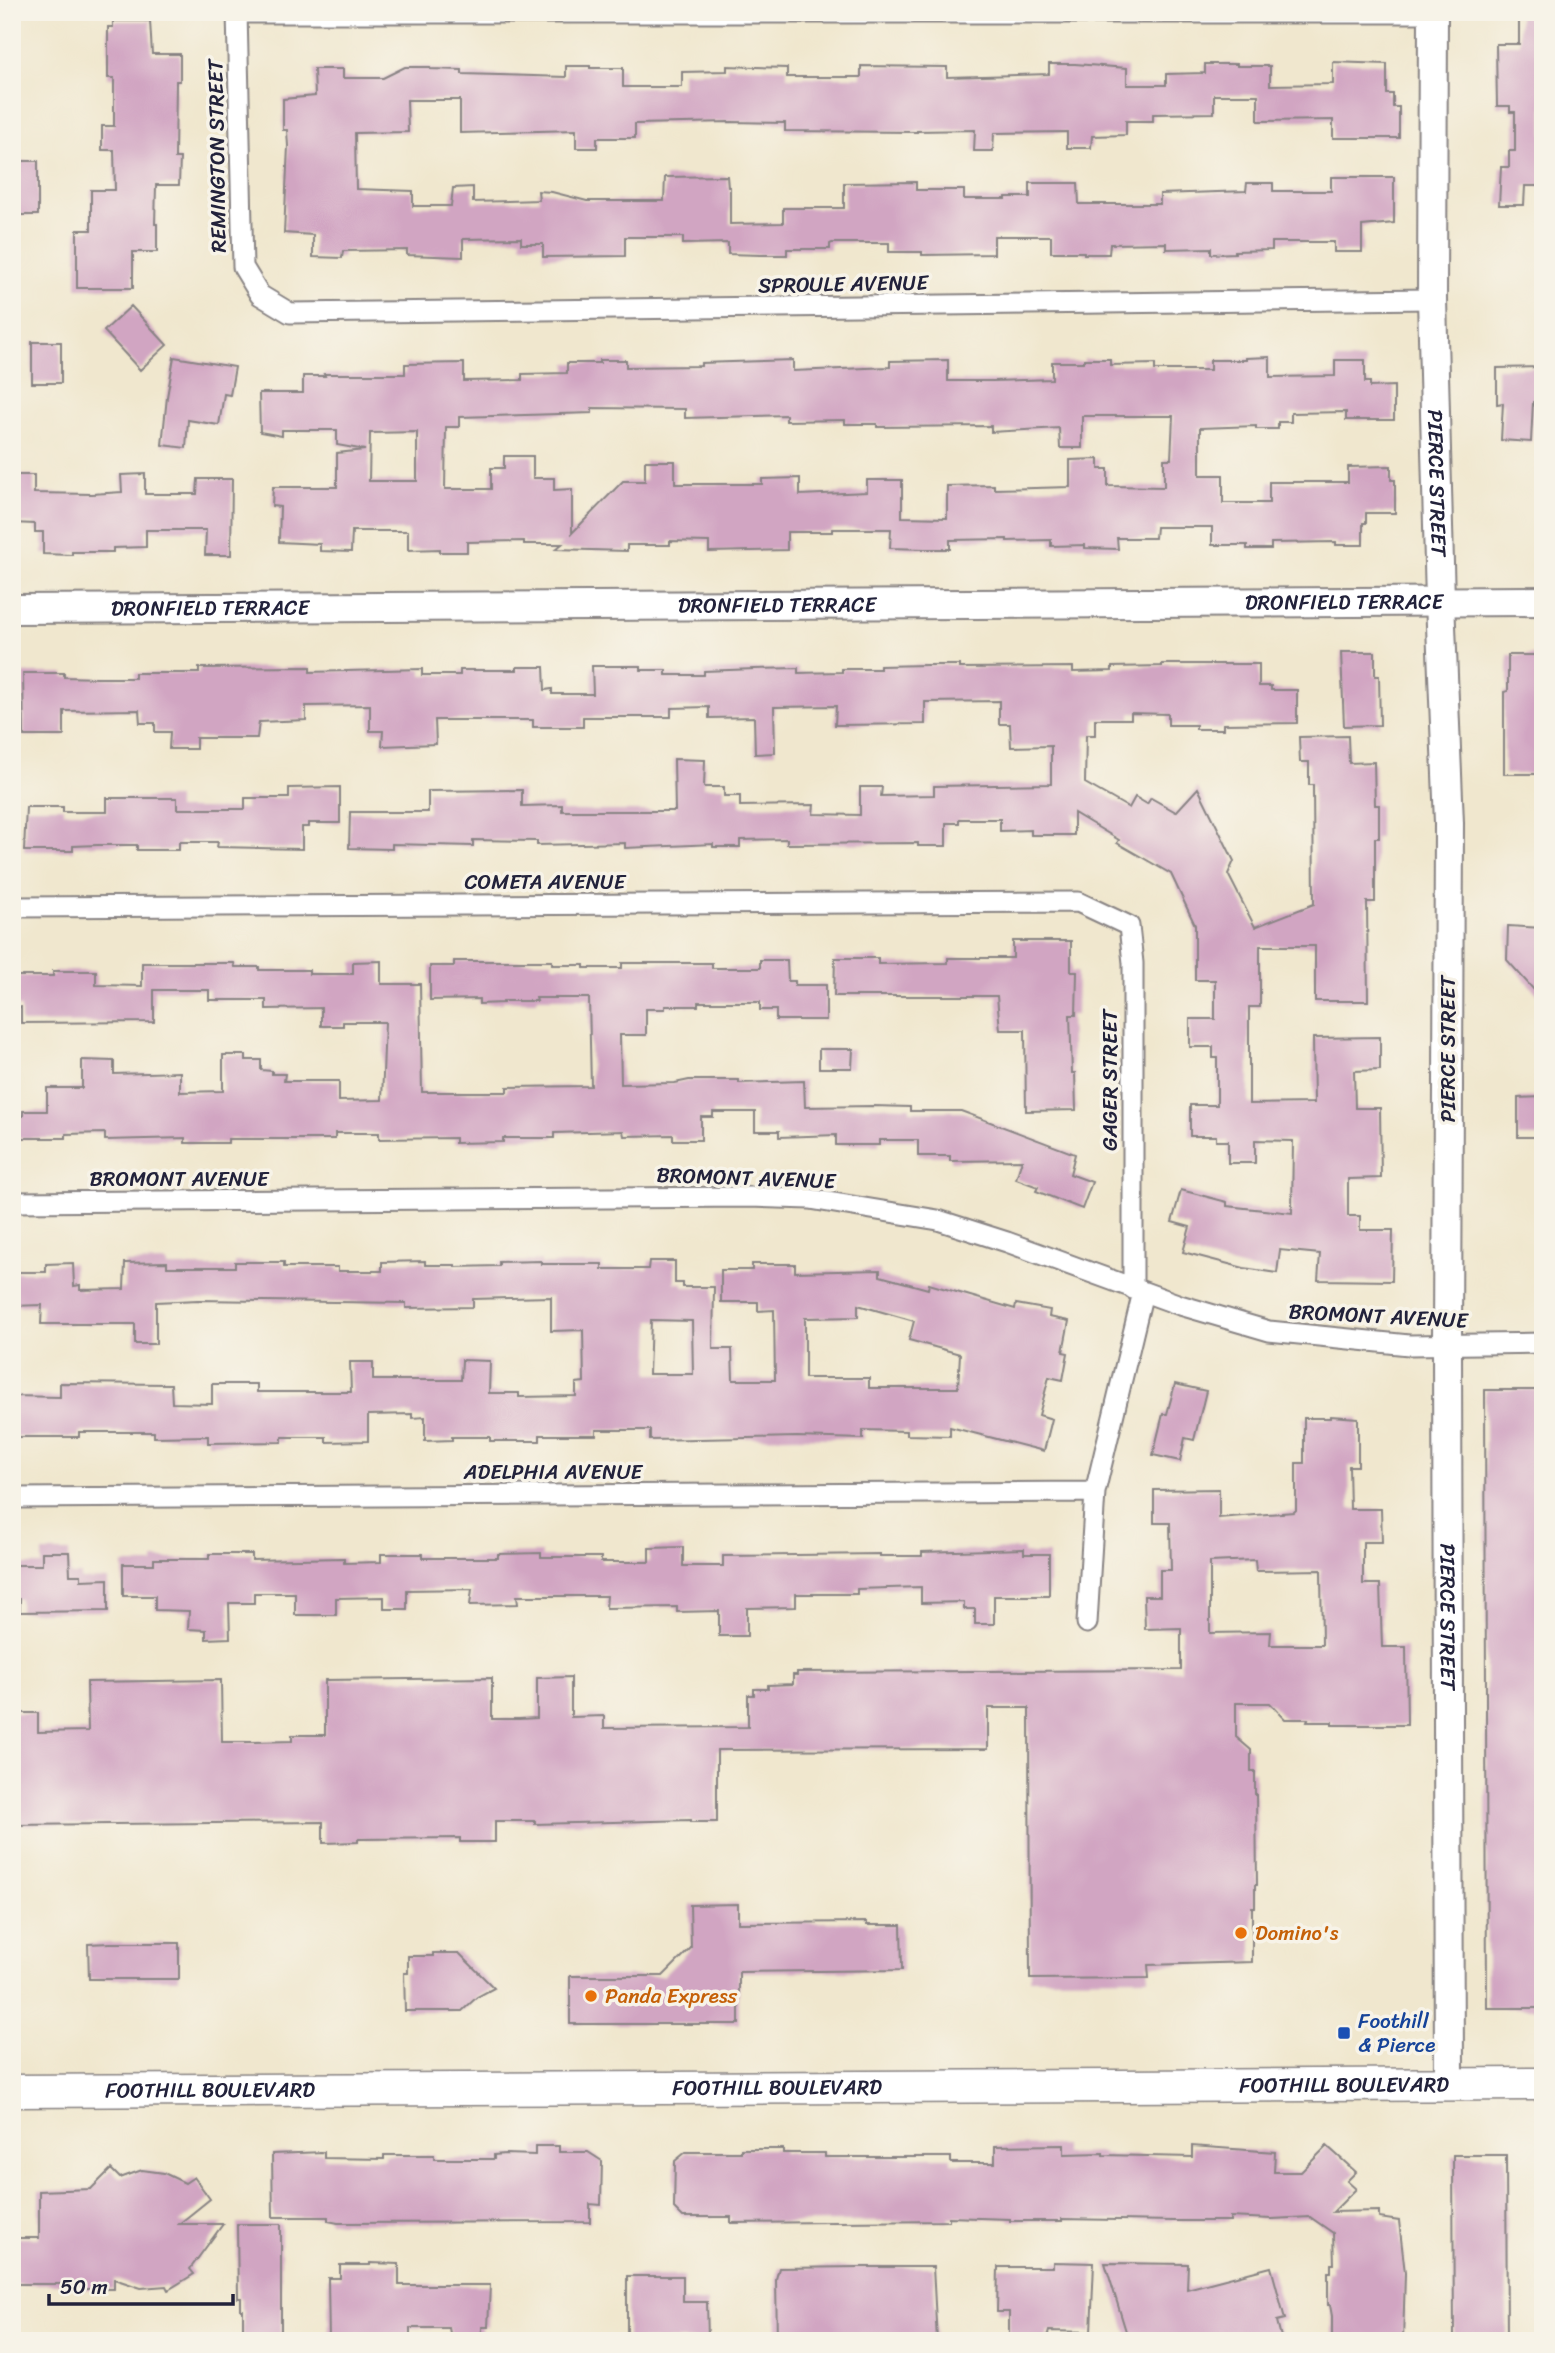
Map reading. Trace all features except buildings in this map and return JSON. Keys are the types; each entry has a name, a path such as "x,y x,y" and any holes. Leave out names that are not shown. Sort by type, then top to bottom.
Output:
{"main road":[{"name":"FOOTHILL BOULEVARD","path":"12,2091 1543,2084"}],"street":[{"path":"237,13 1433,12"},
{"name":"PIERCE STREET","path":"1433,12 1432,299 1449,822 1449,2085"},
{"name":"REMINGTON STREET","path":"237,13 243,267 260,295"},
{"name":"SPROULE AVENUE","path":"260,295 290,313 1432,299"},
{"name":"DRONFIELD TERRACE","path":"12,610 1543,601"},
{"name":"COMETA AVENUE","path":"12,907 1079,902"},
{"name":"GAGER STREET","path":"1079,902 1129,926 1133,963 1138,1291 1094,1492 1087,1623"},
{"name":"BROMONT AVENUE","path":"12,1202 750,1197 810,1199 938,1220 1007,1242 1138,1291 1269,1331 1368,1342 1447,1345 1543,1343"},
{"name":"ADELPHIA AVENUE","path":"12,1498 1094,1492"}],"place":[{"name":"Domino's","path":"1241,1933"},
{"name":"Panda Express","path":"591,1996"},
{"name":"Foothill & Pierce","path":"1344,2033"}]}
